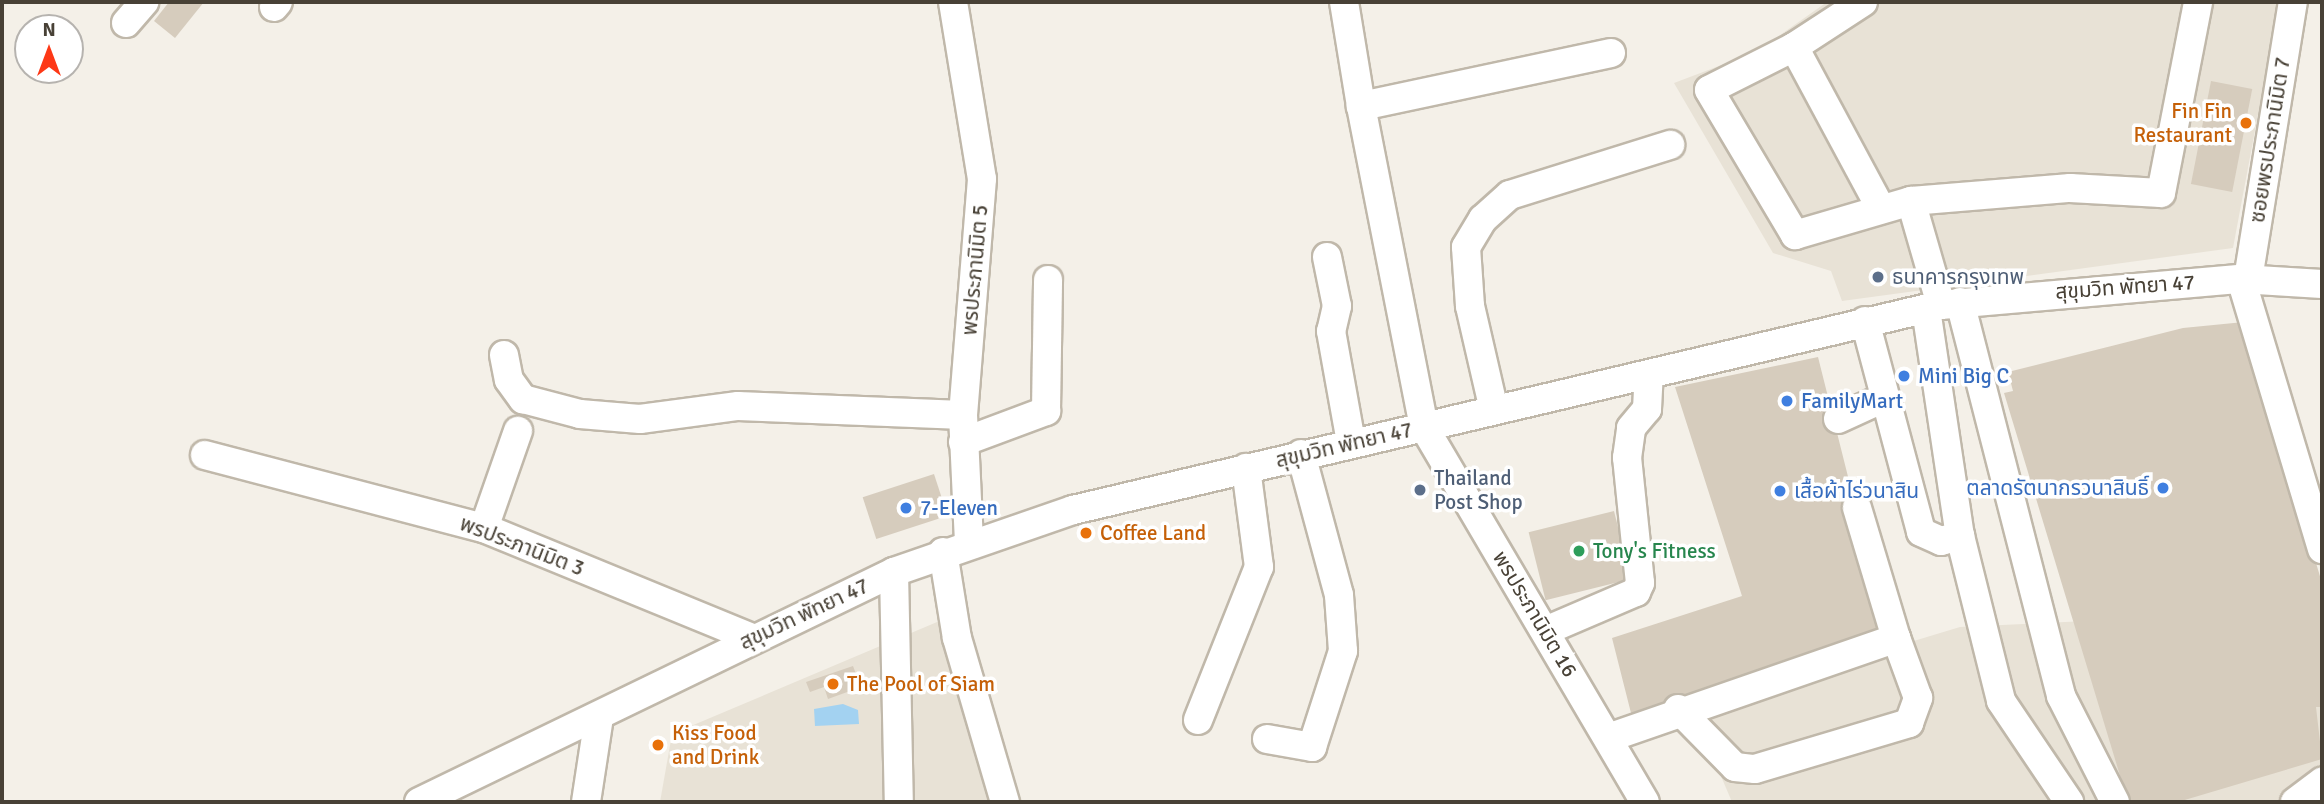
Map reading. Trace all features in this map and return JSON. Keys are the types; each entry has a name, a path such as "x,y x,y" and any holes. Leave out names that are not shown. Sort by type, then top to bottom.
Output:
{"street":[{"path":"126,23 144,2"},
{"name":"พรประภานิมิต 5","path":"953,2 982,179 962,429 956,546 957,638 1005,802"},
{"name":"พรประภานิมิต 16","path":"1344,2 1361,106 1424,427 1646,802"},
{"path":"1863,2 1794,47 1709,90 1795,235 1880,207 1911,201 2070,188 2161,193 2197,2"},
{"name":"ซอยพรประภานิมิต 7","path":"2244,279 2293,2"},
{"path":"1794,47 1880,207"},
{"path":"1361,106 1611,53"},
{"path":"1494,410 1470,306 1466,247 1483,219 1510,195 1532,186 1670,145"},
{"path":"1911,201 2061,695 2115,802"},
{"path":"1327,257 1338,306 1331,331 1351,442"},
{"path":"2244,279 2322,549"},
{"name":"สุขุมวิท พัทยา 47","path":"419,802 468,791 599,717 752,638 956,546 1301,454 1649,376 1865,321 1942,305 2244,279 2322,284"},
{"path":"504,355 509,380 523,399 580,414 640,419 738,406 962,429 1046,411 1048,280"},
{"path":"1942,305 1960,536 2001,701 2069,802"},
{"path":"1865,321 1921,532 1941,541 1960,536"},
{"path":"1545,631 1636,592 1640,583 1627,458 1631,428 1647,410 1649,376"},
{"path":"1838,419 1884,398"},
{"path":"484,528 518,431"},
{"path":"1267,738 1312,747 1343,651 1339,595 1301,454"},
{"name":"พรประภานิมิต 3","path":"205,455 484,528 752,638"},
{"path":"1198,720 1259,567 1246,468"},
{"path":"1678,709 1735,767 1755,769 1909,723 1917,698 1857,508"},
{"path":"894,572 900,802"},
{"path":"1608,738 1678,709 1896,638"},
{"path":"586,802 599,717"},
{"path":"2295,802 2322,782"}],"shaded area":[{"path":"1827,2 2279,2 2233,248 1842,301 1831,271 1773,253 1674,83 1756,52"},
{"path":"956,614 1014,802 660,802 672,734"},
{"path":"2087,621 2220,640 2322,677 2322,802 1732,802 1692,708 1960,627"}],"water":[{"path":"843,704 858,710 859,724 815,726 814,709"}],"building":[{"path":"169,2 204,2 175,38 154,21"},
{"path":"2211,81 2252,89 2232,192 2191,184"},
{"name":"ตลาดรัตนากรวนาสินธิ์","path":"2244,322 2322,583 2322,707 2316,707 2322,759 2178,802 2128,802 2004,393 2013,391 2008,372 2183,328"},
{"name":"เสื้อผ้าไร่วนาสิน","path":"1818,357 1888,636 1632,717 1612,638 1742,596 1675,387"},
{"name":"7-Eleven","path":"934,474 948,516 876,539 863,497"},
{"name":"Tony's Fitness","path":"1614,511 1631,579 1546,600 1529,532"},
{"name":"The Pool of Siam","path":"853,666 861,687 828,699 824,687 810,692 806,682"}],"place":[{"name":"Fin Fin Restaurant","path":"2246,123"},
{"name":"ธนาคารกรุงเทพ","path":"1878,277"},
{"name":"Mini Big C","path":"1904,376"},
{"name":"FamilyMart","path":"1787,401"},
{"name":"ตลาดรัตนากรวนาสินธิ์","path":"2163,488"},
{"name":"Thailand Post Shop","path":"1420,490"},
{"name":"เสื้อผ้าไร่วนาสิน","path":"1780,491"},
{"name":"7-Eleven","path":"906,508"},
{"name":"Coffee Land","path":"1086,533"},
{"name":"Tony's Fitness","path":"1579,551"},
{"name":"The Pool of Siam","path":"833,684"},
{"name":"Kiss Food and Drink","path":"658,745"}]}
